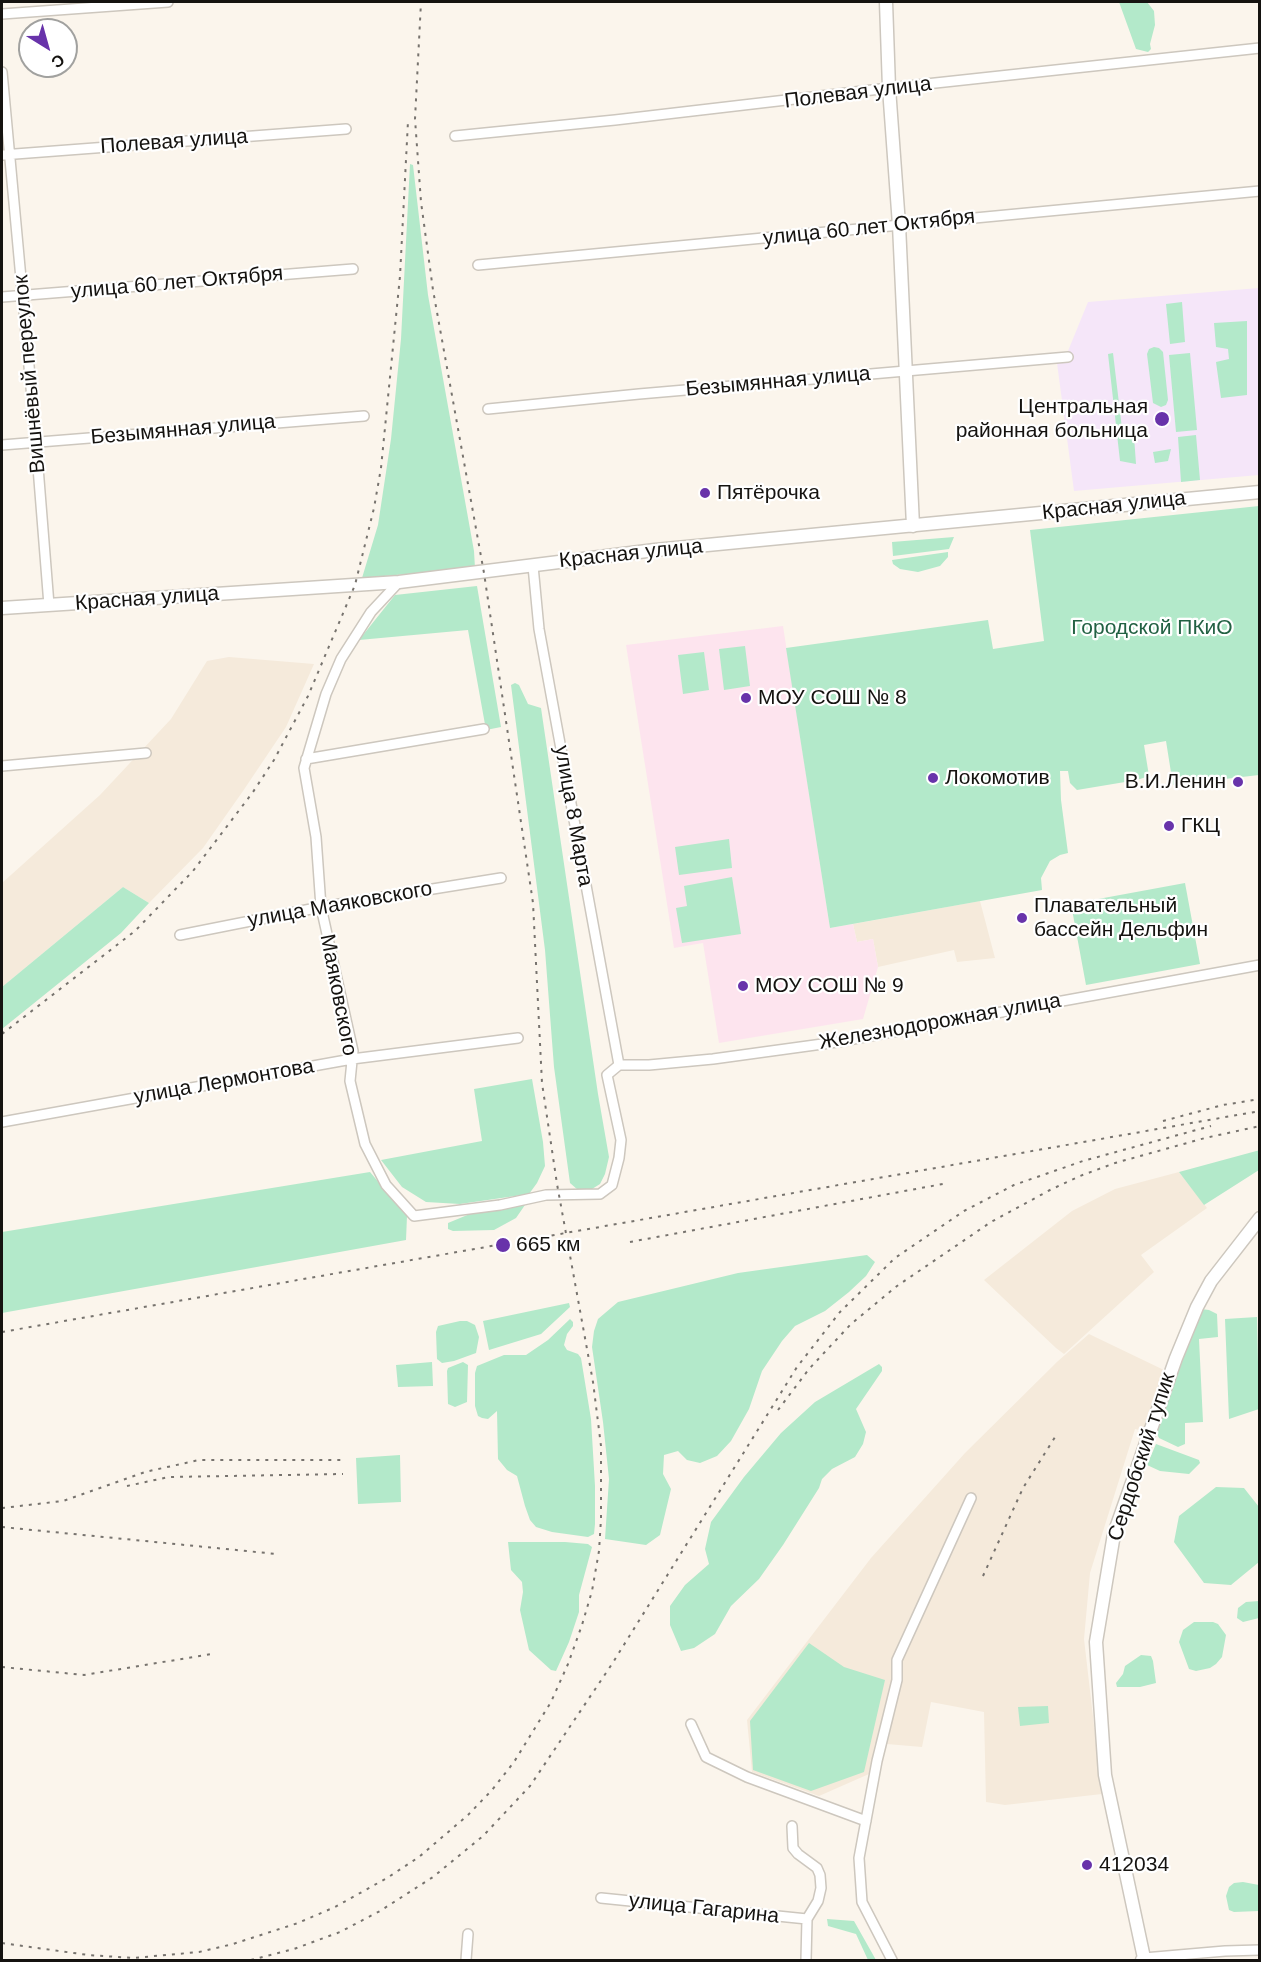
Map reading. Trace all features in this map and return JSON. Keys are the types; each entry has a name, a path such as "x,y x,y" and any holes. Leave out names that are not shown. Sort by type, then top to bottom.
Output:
{"street":[{"path":"2,14 168,2"},
{"path":"886,2 914,526"},
{"name":"Полевая улица","path":"455,136 1260,48"},
{"name":"Вишнёвый переулок","path":"2,72 5,155 22,296 49,605"},
{"name":"Полевая улица","path":"5,155 346,129"},
{"name":"улица 60 лет Октября","path":"478,265 1260,191"},
{"name":"улица 60 лет Октября","path":"2,297 352,269"},
{"name":"Безымянная улица","path":"488,409 1068,357"},
{"name":"Безымянная улица","path":"2,445 364,416"},
{"name":"Красная улица","path":"2,608 399,582 655,550 1260,492"},
{"name":"улица 8 Марта","path":"533,566 539,629 619,1065"},
{"name":"Маяковского","path":"399,582 371,612 341,659 326,694 304,768 316,837 321,907 353,1050 350,1082 365,1144 386,1185 414,1216 546,1195 600,1194 612,1185 619,1158 621,1140 607,1075 619,1065"},
{"path":"306,759 484,729"},
{"path":"2,766 146,753"},
{"name":"улица Маяковского","path":"180,935 321,907 501,878"},
{"name":"Железнодорожная улица","path":"619,1065 649,1065 707,1059 837,1042 1260,965"},
{"name":"улица Лермонтова","path":"2,1122 352,1059 518,1038"},
{"name":"Сердобский тупик","path":"1143,1959 1106,1775 1095,1642 1114,1534 1176,1358 1197,1307 1211,1281 1258,1220"},
{"path":"892,1960 862,1902 859,1858 877,1761 897,1680 897,1660 971,1498"},
{"path":"691,1724 706,1757 747,1777 866,1821"},
{"path":"792,1826 793,1848 816,1868 820,1875 821,1888 818,1901 807,1919 806,1960"},
{"name":"улица Гагарина","path":"601,1898 807,1919"},
{"path":"466,1960 468,1934"},
{"path":"1143,1959 1260,1950"}],"shaded area":[{"name":"Центральная районная больница","path":"1259,288 1259,475 1074,491 1057,363 1069,361 1068,351 1088,302"},
{"path":"783,626 830,928 853,924 857,942 873,939 878,967 863,1019 719,1043 703,943 674,948 626,645"},
{"path":"229,657 314,664 286,727 243,791 203,848 149,903 123,887 2,987 2,883 100,795 171,719 207,661"},
{"path":"980,901 995,958 957,962 954,950 878,967 873,939 857,942 853,924"},
{"path":"1179,1172 1207,1208 1141,1255 1154,1272 1064,1354 984,1280 1072,1211 1115,1189"},
{"path":"1089,1334 1166,1371 1143,1431 1135,1429 1090,1573 1084,1639 1102,1794 1005,1805 986,1802 984,1712 931,1702 922,1747 875,1743 869,1774 819,1796 752,1772 747,1720 871,1558 965,1453 1058,1361"}],"green space":[{"path":"1119,2 1147,2 1154,11 1155,25 1150,44 1151,49 1148,52 1136,49"},
{"path":"410,164 413,165 428,295 474,551 475,568 362,578 378,525 391,439 401,339"},
{"path":"1182,302 1185,342 1170,344 1166,304"},
{"path":"1247,321 1247,395 1221,398 1216,362 1229,359 1228,349 1216,347 1214,323"},
{"path":"1154,347 1163,352 1168,400 1166,405 1161,407 1153,403 1147,354 1149,349"},
{"path":"1113,353 1123,437 1134,436 1136,464 1120,461 1108,354"},
{"path":"1190,353 1197,430 1176,432 1169,355"},
{"path":"1196,435 1200,480 1181,482 1178,437"},
{"path":"1171,449 1168,461 1155,463 1153,452"},
{"name":"Городской ПКиО","path":"1259,506 1259,775 1173,785 1166,741 1144,745 1149,776 1137,780 1077,790 1070,783 1068,771 1060,771 1061,800 1068,853 1050,861 1041,878 1042,890 830,928 786,648 988,620 993,649 1044,641 1030,530"},
{"path":"954,537 949,549 893,556 892,542"},
{"path":"948,552 948,557 940,566 918,572 900,569 893,564 892,560"},
{"path":"477,586 501,727 486,730 468,630 359,640 395,595"},
{"path":"745,646 750,686 724,690 719,649"},
{"path":"704,652 709,690 683,694 678,655"},
{"path":"515,683 519,685 528,704 541,708 609,1157 600,1184 592,1189 578,1190 570,1183 554,1067 545,950 511,685"},
{"path":"729,839 732,868 679,875 675,847"},
{"path":"732,877 741,934 682,943 676,908 687,906 684,886"},
{"path":"1185,883 1200,964 1086,985 1071,904"},
{"path":"123,887 149,903 121,933 2,1029 2,987"},
{"path":"532,1079 545,1166 529,1194 460,1204 426,1202 402,1187 381,1160 482,1141 474,1089"},
{"path":"1260,1150 1259,1170 1204,1205 1179,1172"},
{"path":"370,1172 407,1216 406,1240 2,1313 2,1232"},
{"path":"525,1205 516,1218 494,1230 453,1231 448,1229 448,1223 477,1211"},
{"path":"867,1255 875,1262 866,1276 825,1311 795,1326 782,1341 762,1371 749,1409 731,1441 717,1456 700,1463 687,1460 678,1451 664,1455 663,1474 671,1489 660,1535 646,1545 605,1539 609,1479 592,1347 598,1319 618,1302 738,1273"},
{"path":"569,1303 570,1307 541,1334 489,1350 483,1321"},
{"path":"1201,1309 1217,1314 1218,1337 1199,1339 1203,1422 1185,1423 1185,1444 1178,1447 1159,1438 1156,1432 1189,1336"},
{"path":"1257,1317 1259,1409 1229,1419 1225,1319"},
{"path":"570,1319 573,1326 567,1334 564,1345 567,1350 578,1354 581,1358 591,1419 595,1524 594,1534 588,1537 552,1532 536,1527 530,1520 517,1476 507,1470 498,1459 497,1411 488,1419 482,1418 478,1416 475,1406 477,1366 504,1355 526,1355 548,1340"},
{"path":"467,1321 475,1325 479,1337 476,1353 442,1363 437,1359 436,1332 438,1326"},
{"path":"432,1362 433,1386 398,1387 396,1365"},
{"path":"463,1362 468,1365 467,1402 455,1407 448,1404 447,1371 448,1368"},
{"path":"879,1364 882,1371 856,1409 866,1432 863,1444 855,1457 832,1469 822,1479 819,1488 783,1545 759,1579 731,1606 715,1634 694,1648 681,1651 670,1625 670,1606 685,1585 709,1564 705,1549 711,1522 744,1477 781,1433 815,1402"},
{"path":"1156,1444 1199,1460 1200,1463 1189,1474 1160,1471 1147,1465"},
{"path":"400,1455 401,1502 358,1504 356,1458"},
{"path":"1216,1487 1244,1488 1259,1507 1259,1562 1231,1585 1204,1583 1174,1542 1179,1516"},
{"path":"508,1542 565,1542 588,1544 592,1547 579,1595 579,1612 556,1671 551,1670 529,1650 520,1610 522,1582 511,1570"},
{"path":"1259,1601 1259,1618 1243,1622 1237,1618 1238,1608 1246,1602"},
{"path":"1194,1622 1218,1624 1226,1635 1222,1657 1210,1668 1196,1671 1189,1669 1179,1642 1183,1630"},
{"path":"809,1643 844,1667 885,1680 864,1772 811,1791 753,1770 750,1721"},
{"path":"1141,1655 1151,1656 1156,1683 1140,1687 1117,1687 1116,1683 1123,1674 1125,1666"},
{"path":"1048,1706 1049,1723 1020,1726 1018,1707"},
{"path":"1234,1883 1259,1885 1259,1911 1234,1912 1229,1910 1226,1896 1229,1887"},
{"path":"827,1919 854,1921 876,1960 868,1960 856,1934 828,1926"}],"railway":[{"path":"2,1943 88,1955 133,1958 199,1952 233,1944 298,1923 335,1907 387,1878 419,1857 468,1815 514,1762 551,1702 568,1664 592,1591 599,1551 601,1519 601,1446 593,1382 557,1184 542,1083 533,903 484,573 433,290 421,202 415,119 421,2"},
{"path":"2,1034 135,931 193,871 253,792 274,760 308,696 355,585 374,508 381,468 400,276 408,121"},
{"path":"1163,1121 1223,1105 1260,1099"},
{"path":"2,1332 1260,1111"},
{"path":"251,1960 294,1949 340,1932 380,1911 433,1877 483,1836 530,1786 612,1664 797,1367 840,1312 895,1258 964,1211 1014,1185 1083,1161 1211,1126"},
{"path":"778,1410 809,1369 851,1324 897,1286 991,1222 1050,1190 1115,1163 1205,1138 1260,1126"},
{"path":"630,1242 948,1183"},
{"path":"983,1576 1023,1488 1057,1434"},
{"path":"2,1508 63,1501 145,1472 199,1460 343,1460"},
{"path":"127,1486 169,1477 343,1474"},
{"path":"2,1527 277,1554"},
{"path":"2,1667 84,1675 212,1654"}],"place":[{"name":"Центральная районная больница","path":"1162,419"},
{"name":"Пятёрочка","path":"705,493"},
{"name":"МОУ СОШ № 8","path":"746,698"},
{"name":"Локомотив","path":"933,778"},
{"name":"В.И.Ленин","path":"1238,782"},
{"name":"ГКЦ","path":"1169,826"},
{"name":"Плавательный бассейн Дельфин","path":"1022,918"},
{"name":"МОУ СОШ № 9","path":"743,986"},
{"name":"665 км","path":"503,1245"},
{"name":"412034","path":"1087,1865"}]}
